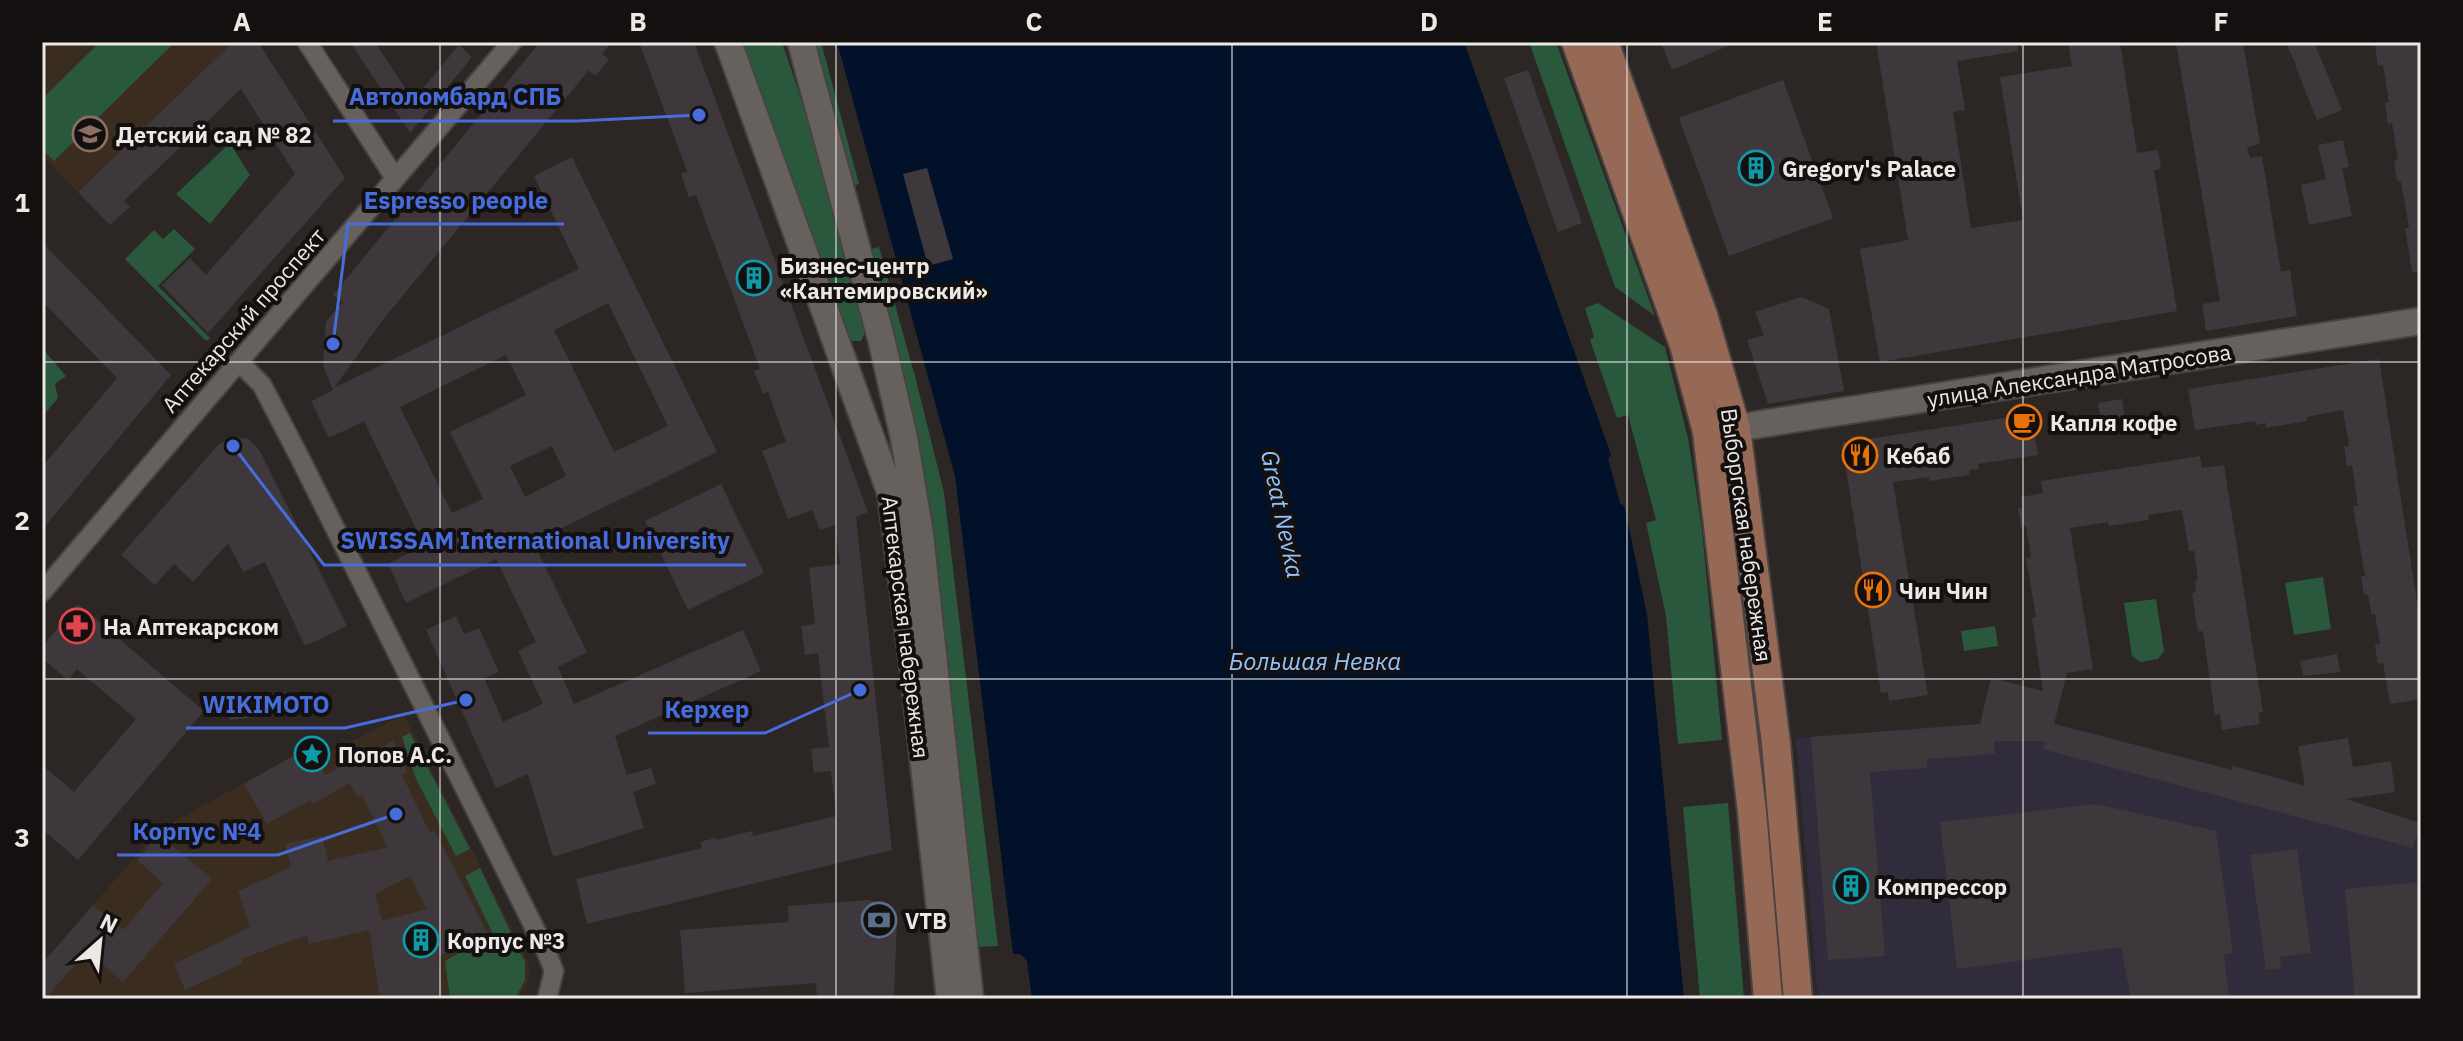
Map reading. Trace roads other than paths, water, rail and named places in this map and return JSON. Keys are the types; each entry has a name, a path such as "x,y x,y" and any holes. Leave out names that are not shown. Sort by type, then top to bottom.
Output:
{"main road":[{"name":"Выборгская набережная","path":"1576,42 1684,345 1707,432 1752,812 1768,999"},
{"name":"Выборгская набережная","path":"1604,42 1703,315 1736,428 1776,743 1798,999"}],"street":[{"path":"307,42 395,178"},
{"name":"Аптекарский проспект","path":"42,592 512,42"},
{"name":"Аптекарская набережная","path":"728,42 891,494 950,999"},
{"name":"Аптекарская набережная","path":"801,42 881,338 904,438 920,534 970,999"},
{"name":"улица Александра Матросова","path":"1736,428 2421,321"},
{"path":"840,352 866,359 873,354 881,338"},
{"path":"239,362 262,385 295,448 547,953 554,971 547,999"}],"water":[{"name":"Большая Невка","path":"837,42 1464,42 1609,449 1611,455 1608,458 1620,503 1626,513 1647,615 1684,999 1032,999 1027,961 1020,954 1013,954 955,476"}],"place":[{"name":"Автоломбард СПБ","path":"699,115"},
{"name":"Детский сад № 82","path":"90,134"},
{"name":"Gregory's Palace","path":"1756,168"},
{"name":"Бизнес-центр «Кантемировский»","path":"754,278"},
{"name":"Espresso people","path":"333,344"},
{"name":"Капля кофе","path":"2024,422"},
{"name":"SWISSAM International University","path":"233,446"},
{"name":"Кебаб","path":"1860,455"},
{"name":"Чин Чин","path":"1873,590"},
{"name":"На Аптекарском","path":"77,626"},
{"name":"Керхер","path":"860,690"},
{"name":"WIKIMOTO","path":"466,700"},
{"name":"Попов А.С.","path":"312,754"},
{"name":"Корпус №4","path":"396,814"},
{"name":"Компрессор","path":"1851,886"},
{"name":"VTB","path":"879,920"},
{"name":"Корпус №3","path":"421,940"}],"water label":[{"name":"Great Nevka","path":"1283,514"}]}
